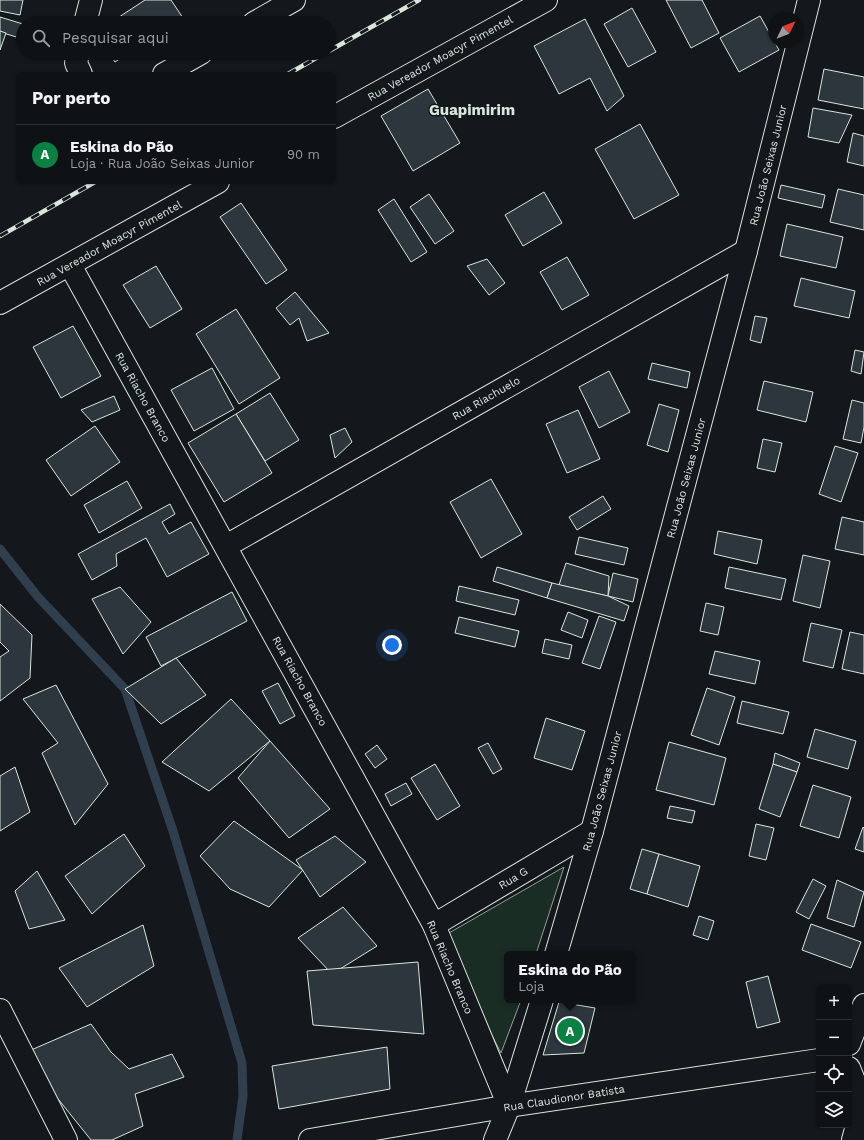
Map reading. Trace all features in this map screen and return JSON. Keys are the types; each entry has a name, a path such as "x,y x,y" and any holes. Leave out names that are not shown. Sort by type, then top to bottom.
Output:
{"street":[{"path":"87,16 91,0"},
{"path":"266,16 294,0"},
{"name":"Rua Vereador Moacyr Pimentel","path":"336,116 546,0"},
{"name":"Rua João Seixas Junior","path":"557,951 592,831 746,251 809,0"},
{"path":"77,60 76,63 80,72"},
{"path":"168,72 189,60"},
{"name":"Rua Vereador Moacyr Pimentel","path":"0,303 214,184"},
{"name":"Rua Riachuelo","path":"226,546 746,251"},
{"name":"Rua Riacho Branco","path":"70,265 434,925 509,1106"},
{"name":"Rua G","path":"434,925 592,831"},
{"path":"495,1140 509,1106 541,1003"},
{"path":"852,1036 864,1005"},
{"path":"0,1010 66,1140"},
{"name":"Rua Claudionor Batista","path":"310,1140 509,1106 816,1060"},
{"path":"852,1076 863,1103 853,1140"}],"green space":[{"path":"564,867 537,951 504,951 504,1003 520,1003 501,1053 442,937"}],"building":[{"path":"0,0 23,0 20,15 0,11"},
{"path":"145,0 171,0 182,16 121,16"},
{"path":"666,0 702,0 719,33 691,48"},
{"path":"632,8 656,52 628,67 604,24"},
{"path":"760,16 768,30 768,48 778,48 779,50 739,72 720,38"},
{"path":"0,17 16,22 16,37 0,32"},
{"path":"585,19 624,96 607,111 590,78 559,94 534,46"},
{"path":"0,31 6,33 0,50"},
{"path":"824,69 864,77 864,109 818,100"},
{"path":"428,89 460,143 413,171 381,116"},
{"path":"813,108 852,115 839,143 808,137"},
{"path":"640,124 679,195 634,219 595,149"},
{"path":"853,133 864,136 864,166 847,162"},
{"path":"781,185 825,195 822,208 778,198"},
{"path":"838,189 864,195 864,230 830,222"},
{"path":"544,192 562,223 523,246 505,215"},
{"path":"429,194 454,231 435,244 410,207"},
{"path":"394,199 427,252 411,262 378,210"},
{"path":"241,203 287,270 266,284 220,217"},
{"path":"787,224 843,237 836,268 780,256"},
{"path":"567,257 589,295 562,310 540,272"},
{"path":"487,259 505,283 489,295 467,266"},
{"path":"156,266 182,309 150,328 123,285"},
{"path":"801,278 855,291 849,318 794,306"},
{"path":"295,292 329,333 307,341 299,318 290,325 276,308"},
{"path":"236,309 280,378 239,404 196,334"},
{"path":"755,316 767,318 761,343 750,340"},
{"path":"73,326 101,376 61,398 33,347"},
{"path":"855,350 864,352 861,374 851,371"},
{"path":"652,363 690,372 687,388 648,379"},
{"path":"212,368 234,409 194,431 171,390"},
{"path":"609,371 630,412 599,428 579,387"},
{"path":"764,381 813,392 806,422 757,410"},
{"path":"270,393 299,440 265,461 236,414"},
{"path":"114,396 120,410 92,422 81,410"},
{"path":"852,400 864,403 864,427 861,443 843,439"},
{"path":"659,404 679,410 668,452 647,445"},
{"path":"578,410 600,459 567,473 546,424"},
{"path":"236,414 272,473 224,502 188,443"},
{"path":"95,426 120,462 71,496 46,460"},
{"path":"345,428 352,442 335,458 330,435"},
{"path":"763,439 782,443 775,472 757,468"},
{"path":"835,446 858,453 841,502 819,494"},
{"path":"491,479 522,534 481,558 450,502"},
{"path":"127,481 142,508 99,533 84,505"},
{"path":"603,496 611,509 577,530 569,517"},
{"path":"170,504 175,514 162,522 169,534 191,522 209,554 167,577 146,538 116,554 117,566 92,580 78,554"},
{"path":"842,517 864,522 864,555 835,549"},
{"path":"718,531 762,540 757,564 714,554"},
{"path":"579,537 628,548 624,565 575,554"},
{"path":"803,555 830,561 820,608 793,601"},
{"path":"566,563 609,576 608,596 559,585"},
{"path":"497,567 552,583 547,598 493,581"},
{"path":"729,567 786,579 781,600 725,588"},
{"path":"613,573 638,579 633,602 608,596"},
{"path":"552,583 608,596 629,606 624,621 547,598"},
{"path":"459,586 519,600 515,615 456,601"},
{"path":"120,587 151,622 123,654 92,599"},
{"path":"232,592 247,621 161,666 146,637"},
{"path":"706,603 724,607 718,635 700,631"},
{"path":"0,604 32,635 30,678 0,701 0,657 9,651 0,642"},
{"path":"568,612 588,620 582,638 561,630"},
{"path":"599,616 616,622 600,669 582,663"},
{"path":"459,617 519,631 515,647 455,633"},
{"path":"811,623 842,630 833,668 803,661"},
{"path":"850,632 864,635 864,674 842,669"},
{"path":"545,639 572,645 569,659 542,653"},
{"path":"715,651 760,661 755,684 709,674"},
{"path":"176,658 206,695 161,724 125,689"},
{"path":"278,683 295,716 280,724 262,691"},
{"path":"56,685 108,784 75,825 42,753 58,743 23,699"},
{"path":"707,688 735,697 719,745 691,735"},
{"path":"231,699 270,741 209,791 162,762"},
{"path":"742,701 789,712 783,734 737,723"},
{"path":"546,718 585,731 572,770 534,758"},
{"path":"815,729 856,741 848,769 807,757"},
{"path":"270,741 330,809 289,838 238,778"},
{"path":"669,742 726,758 714,805 656,790"},
{"path":"488,743 502,769 493,774 478,748"},
{"path":"377,745 387,759 375,768 365,754"},
{"path":"775,753 800,763 797,772 773,764"},
{"path":"435,764 460,806 437,820 411,778"},
{"path":"773,764 797,772 780,817 759,809"},
{"path":"15,767 30,812 0,831 0,776"},
{"path":"406,783 412,794 391,806 385,794"},
{"path":"813,785 851,797 839,838 800,826"},
{"path":"670,806 695,811 692,823 667,818"},
{"path":"234,821 303,870 269,907 230,889 200,856"},
{"path":"756,824 774,828 766,860 749,856"},
{"path":"863,827 864,828 864,852 855,849"},
{"path":"124,834 145,866 92,914 65,876"},
{"path":"335,836 366,862 320,897 296,860"},
{"path":"642,849 659,854 647,894 630,889"},
{"path":"659,854 700,866 688,907 647,894"},
{"path":"37,871 65,920 29,929 15,891"},
{"path":"813,879 826,886 809,919 796,912"},
{"path":"837,880 864,892 854,927 827,918"},
{"path":"343,907 377,946 332,974 298,938"},
{"path":"699,916 714,921 708,940 693,935"},
{"path":"811,924 861,942 851,968 802,950"},
{"path":"143,925 154,966 87,1007 59,968"},
{"path":"418,962 424,1034 313,1025 307,971"},
{"path":"768,976 780,1022 757,1028 746,982"},
{"path":"559,1003 595,1008 584,1053 543,1055"},
{"path":"91,1024 111,1052 129,1069 172,1054 184,1077 135,1094 143,1126 112,1140 91,1140 22,1054"},
{"path":"387,1047 390,1089 279,1109 272,1066"}],"waterway":[{"path":"0,549 38,597 125,689 173,831 242,1063 243,1096 237,1140"}],"railway":[{"path":"336,47 419,0"},
{"path":"292,72 313,60"},
{"path":"0,236 91,184"}],"place":[{"name":"Eskina do Pão","path":"570,1031"}],"district":[{"name":"Guapimirim","path":"472,110"}]}
